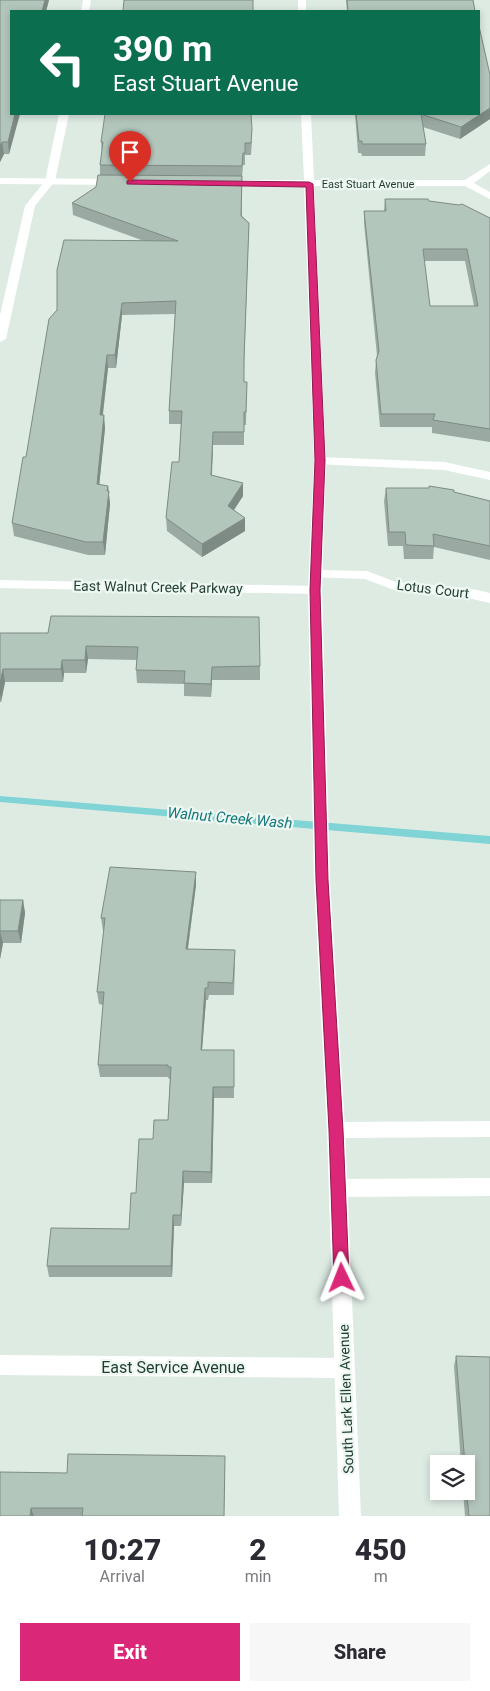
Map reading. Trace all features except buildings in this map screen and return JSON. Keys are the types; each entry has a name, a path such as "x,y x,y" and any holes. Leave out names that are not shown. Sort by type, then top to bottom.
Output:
{"street":[{"path":"0,339 30,206 50,181 64,115"},
{"name":"South Lark Ellen Avenue","path":"306,115 320,460 315,590 321,851 336,1130 350,1516"},
{"path":"490,167 467,183 490,196"},
{"path":"0,181 130,182"},
{"name":"East Stuart Avenue","path":"209,183 467,183"},
{"path":"320,460 444,466 490,476"},
{"name":"Lotus Court","path":"316,574 367,575 394,586 468,592 490,598"},
{"name":"East Walnut Creek Parkway","path":"0,584 315,590"},
{"path":"336,1130 490,1129"},
{"path":"338,1188 490,1187"},
{"name":"East Service Avenue","path":"0,1366 345,1368"}],"waterway":[{"name":"Walnut Creek Wash","path":"0,799 490,840"}],"route":[{"path":"130,182 309,184 320,460 315,590 322,880 342,1278"}]}
